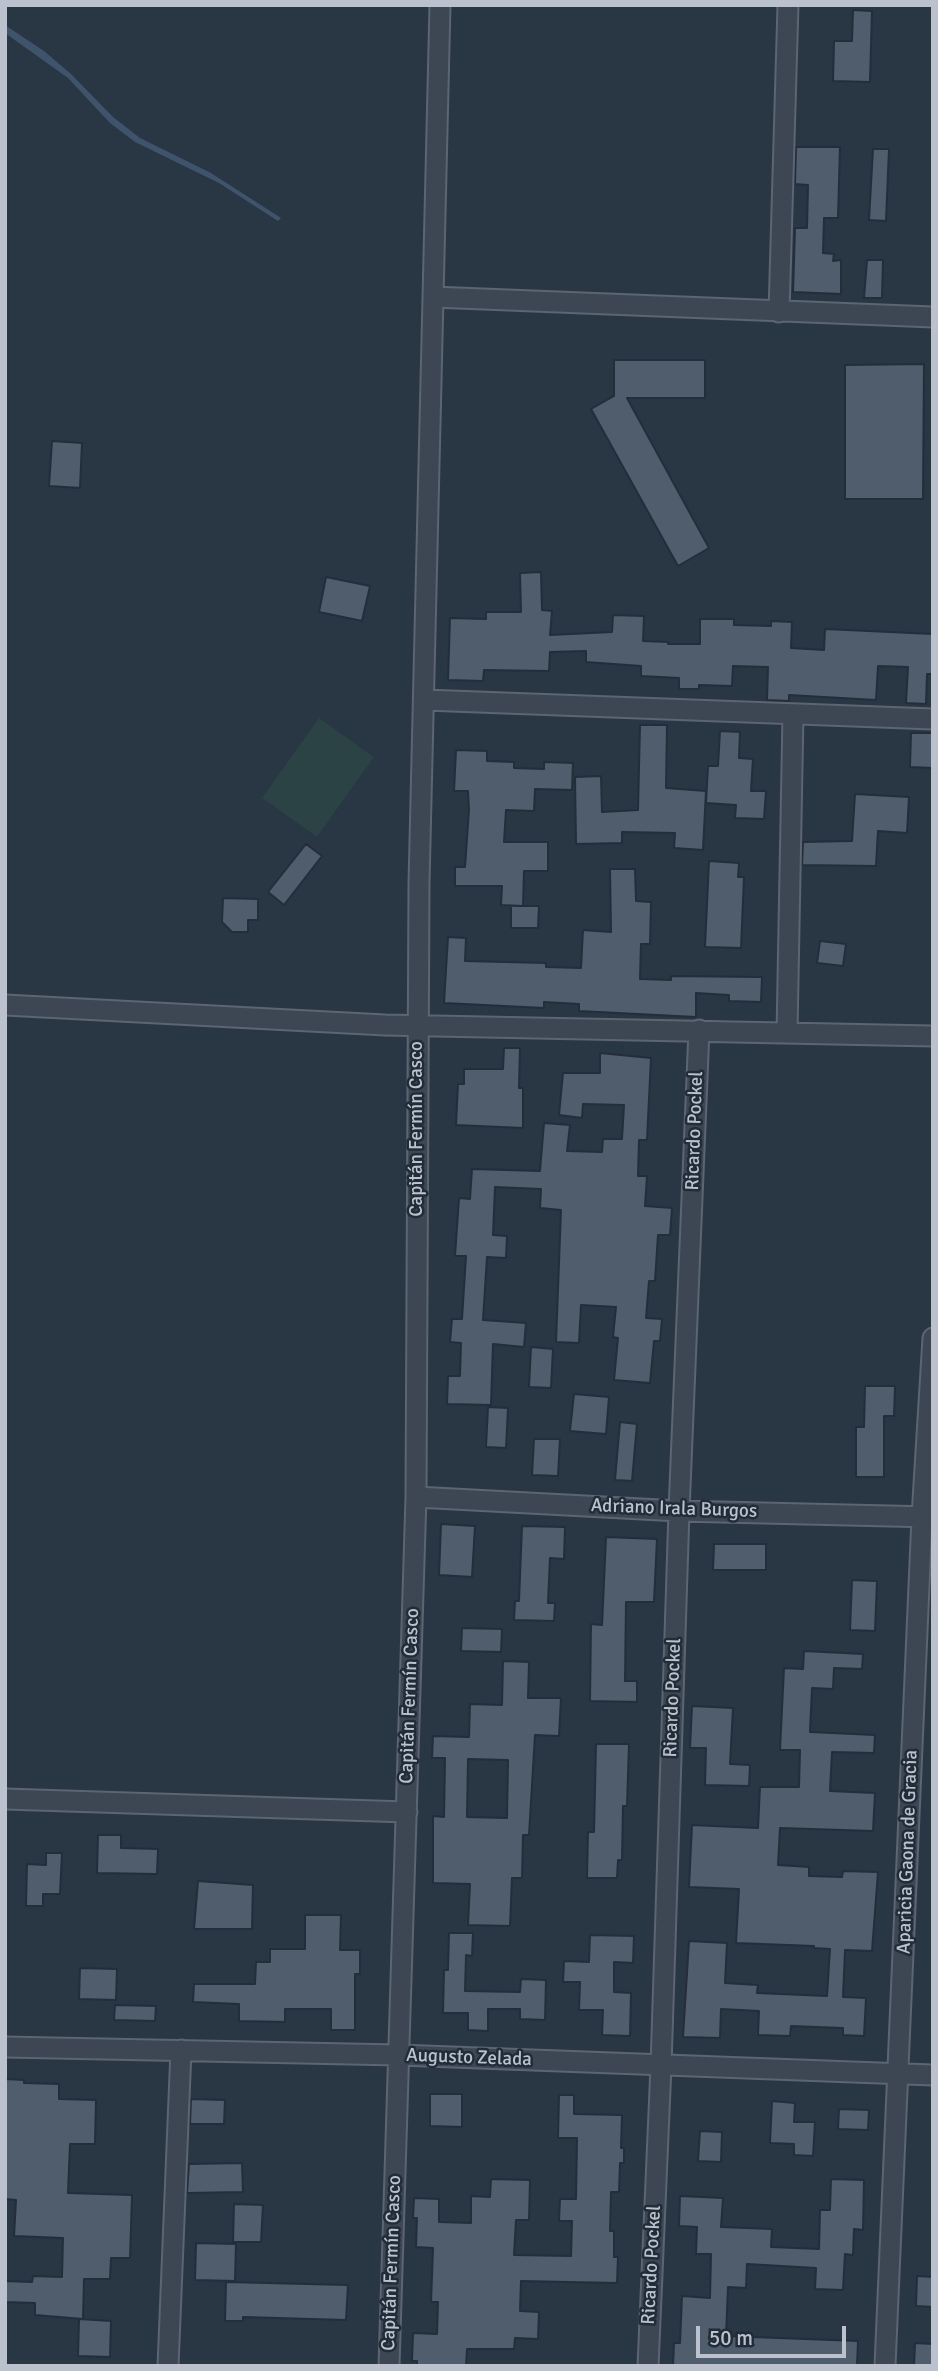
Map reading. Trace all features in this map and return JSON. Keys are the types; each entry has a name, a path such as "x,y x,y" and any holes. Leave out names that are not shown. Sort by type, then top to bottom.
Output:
{"street":[{"name":"Capitán Fermín Casco","path":"389,2366 416,1497 418,1026 440,5"},
{"path":"779,313 788,5"},
{"path":"433,297 779,313 933,317"},
{"path":"424,700 933,719"},
{"path":"787,1033 793,714"},
{"path":"5,1005 418,1026 933,1036"},
{"name":"Ricardo Pockel","path":"648,2366 699,1030"},
{"name":"Aparicia Gaona de Gracia","path":"885,2366 927,1517 933,1338"},
{"name":"Adriano Irala Burgos","path":"416,1497 679,1510 927,1517"},
{"path":"5,1799 407,1812"},
{"name":"Augusto Zelada","path":"5,2047 399,2055 933,2075"},
{"path":"168,2366 181,2050"}],"green space":[{"path":"319,718 374,757 317,837 262,798"}],"water":[{"path":"5,25 44,51 113,117 140,138 211,173 281,218 278,221 219,183 135,142 110,123 68,78 5,33"}],"building":[{"path":"853,10 872,11 870,82 833,81 834,41 852,41"},
{"path":"796,147 840,147 838,218 824,218 823,253 834,254 833,261 841,260 841,294 793,292 795,228 807,228 808,185 795,184"},
{"path":"873,149 889,149 886,221 869,220"},
{"path":"867,260 883,260 882,298 864,298"},
{"path":"614,360 705,360 705,398 627,398 709,548 678,566 591,409 614,396"},
{"path":"924,364 923,499 845,499 845,365"},
{"path":"52,441 82,443 80,488 49,486"},
{"path":"541,572 542,610 552,611 550,635 612,632 613,615 644,616 643,641 668,644 700,644 700,619 734,619 734,625 771,626 771,621 792,622 791,648 824,650 825,629 933,634 933,674 927,674 926,704 906,703 908,667 878,666 876,700 789,695 789,701 767,700 768,667 733,666 732,686 699,685 699,689 679,689 679,678 641,676 641,666 586,662 586,651 550,652 549,671 484,670 483,681 448,680 450,618 486,619 486,612 521,612 520,573"},
{"path":"326,577 370,586 362,621 319,612"},
{"path":"640,725 667,725 666,788 706,791 703,850 674,848 675,833 622,832 622,843 576,844 575,777 601,776 602,812 638,810"},
{"path":"720,731 740,732 739,758 753,759 751,791 766,791 764,819 735,818 736,805 706,803 708,766 718,766"},
{"path":"911,733 933,733 933,768 910,767"},
{"path":"456,750 487,751 487,761 514,762 514,768 544,769 544,762 573,763 572,790 535,789 534,811 506,810 504,842 548,842 548,871 524,871 523,906 501,905 502,886 455,886 455,867 465,867 469,810 468,791 454,791"},
{"path":"855,794 909,797 907,833 878,831 876,866 802,865 803,842 852,841"},
{"path":"306,844 322,856 284,905 268,892"},
{"path":"709,861 739,863 738,877 744,877 741,948 705,947"},
{"path":"610,869 635,869 636,901 651,902 650,944 641,944 640,979 671,980 671,976 762,977 761,1002 729,1001 729,995 696,993 696,1017 579,1011 579,1004 544,1002 544,1008 444,1003 448,937 466,938 465,961 546,963 546,967 581,968 583,930 611,932"},
{"path":"223,898 258,899 258,920 248,920 248,932 232,932 222,922"},
{"path":"511,906 539,906 538,928 511,928"},
{"path":"820,941 846,944 843,966 817,963"},
{"path":"504,1048 520,1048 519,1088 523,1088 523,1128 456,1125 458,1084 464,1084 464,1069 503,1069"},
{"path":"600,1053 651,1058 647,1140 639,1140 638,1176 647,1176 645,1206 672,1208 670,1235 658,1235 655,1281 649,1281 646,1318 662,1319 660,1341 654,1341 650,1383 614,1380 618,1338 613,1337 616,1307 581,1305 579,1343 556,1342 561,1210 540,1208 541,1189 495,1187 493,1235 507,1236 506,1258 487,1257 483,1320 526,1323 524,1347 493,1344 491,1405 447,1404 448,1376 460,1376 461,1343 450,1342 452,1319 462,1319 466,1256 455,1256 459,1198 470,1199 472,1169 540,1171 544,1123 570,1125 567,1151 602,1152 603,1139 622,1139 624,1105 583,1104 582,1118 559,1115 563,1073 600,1073"},
{"path":"531,1347 553,1349 551,1388 529,1387"},
{"path":"865,1386 895,1386 894,1416 884,1416 884,1477 856,1477 856,1427 864,1427"},
{"path":"574,1394 609,1397 606,1434 570,1431"},
{"path":"488,1407 508,1408 506,1448 486,1447"},
{"path":"620,1422 637,1424 632,1481 615,1480"},
{"path":"534,1439 560,1439 558,1476 532,1475"},
{"path":"441,1524 475,1526 472,1577 439,1575"},
{"path":"522,1526 565,1527 564,1559 550,1558 548,1603 555,1603 554,1621 514,1620 515,1601 519,1601"},
{"path":"606,1537 657,1539 654,1602 626,1602 625,1681 637,1681 637,1702 590,1701 591,1624 602,1625"},
{"path":"714,1544 766,1544 766,1570 713,1570"},
{"path":"852,1580 877,1581 875,1631 850,1630"},
{"path":"462,1628 502,1629 501,1652 461,1651"},
{"path":"804,1651 863,1654 862,1669 834,1668 833,1689 812,1688 810,1732 875,1735 874,1753 832,1752 830,1791 875,1793 873,1831 780,1828 778,1865 809,1867 809,1876 842,1877 843,1871 878,1872 872,1951 845,1950 843,1997 866,1998 864,2036 843,2035 843,2028 791,2026 790,2036 758,2035 759,2011 721,2009 720,2038 683,2037 689,1941 727,1943 725,1983 758,1985 757,1993 827,1996 830,1949 736,1943 739,1889 689,1887 692,1825 758,1828 760,1787 799,1787 800,1750 780,1750 784,1668 803,1669"},
{"path":"503,1661 529,1662 528,1698 561,1698 559,1736 535,1735 529,1835 523,1835 522,1878 512,1878 510,1926 468,1925 470,1884 433,1883 433,1816 444,1817 445,1758 432,1758 433,1736 469,1737 470,1704 502,1705","holes":["468,1759 508,1760 507,1818 467,1817"]},
{"path":"692,1706 733,1708 730,1764 750,1765 749,1786 705,1785 706,1748 690,1748"},
{"path":"596,1744 629,1744 627,1806 623,1806 622,1860 618,1860 617,1878 587,1878 588,1832 594,1832"},
{"path":"98,1835 121,1835 121,1848 158,1849 157,1874 97,1873"},
{"path":"46,1853 62,1853 60,1894 43,1894 43,1906 26,1906 27,1864 46,1865"},
{"path":"198,1881 253,1885 252,1929 194,1929"},
{"path":"305,1915 341,1915 340,1950 360,1950 360,1974 355,1974 355,2030 331,2030 331,2009 285,2009 285,2022 239,2021 239,2004 193,2002 194,1984 255,1984 256,1962 270,1962 270,1949 305,1949"},
{"path":"449,1933 473,1933 472,1956 466,1955 465,1991 520,1992 521,1979 546,1980 545,2020 520,2019 520,2009 488,2009 488,2031 468,2030 468,2013 443,2013 444,1970 448,1970"},
{"path":"590,1935 634,1936 633,1963 614,1962 614,1992 631,1993 630,2036 602,2035 603,2010 579,2010 580,1982 563,1982 564,1961 589,1962"},
{"path":"80,1968 117,1969 116,2000 79,1999"},
{"path":"115,2005 156,2006 155,2021 114,2020"},
{"path":"5,2079 24,2080 24,2083 59,2084 59,2099 96,2100 95,2144 70,2144 68,2193 132,2195 130,2258 111,2258 110,2279 84,2279 83,2319 35,2315 35,2303 5,2302 5,2281 32,2282 33,2276 62,2277 63,2238 14,2236 16,2200 5,2199"},
{"path":"430,2094 462,2094 462,2127 430,2126"},
{"path":"559,2095 574,2095 574,2114 622,2115 621,2148 624,2148 624,2163 620,2163 619,2192 611,2192 610,2231 614,2231 614,2257 618,2257 617,2283 521,2281 520,2311 539,2312 538,2339 515,2338 514,2349 467,2349 466,2366 417,2366 417,2361 412,2361 413,2333 437,2334 438,2302 431,2302 433,2248 416,2247 417,2218 413,2218 414,2198 439,2199 439,2222 471,2223 471,2196 490,2197 491,2179 530,2180 529,2220 516,2220 514,2255 571,2256 572,2221 559,2221 560,2199 576,2199 577,2138 558,2138"},
{"path":"191,2099 225,2100 224,2124 190,2124"},
{"path":"772,2101 795,2103 794,2122 815,2122 813,2156 794,2155 794,2144 770,2143"},
{"path":"839,2109 869,2110 868,2130 838,2129"},
{"path":"700,2131 722,2132 721,2162 698,2161"},
{"path":"242,2163 243,2192 187,2193 189,2164"},
{"path":"831,2179 864,2180 863,2230 854,2229 853,2255 845,2254 843,2290 815,2289 816,2268 747,2264 746,2288 728,2287 726,2336 858,2341 857,2366 673,2366 674,2343 680,2343 682,2296 710,2298 711,2254 696,2254 697,2227 679,2226 680,2196 723,2198 721,2227 772,2229 771,2247 819,2249 820,2210 830,2210"},
{"path":"234,2204 263,2205 261,2242 233,2242"},
{"path":"196,2243 236,2244 235,2281 195,2280"},
{"path":"917,2276 933,2277 933,2307 916,2306"},
{"path":"226,2282 348,2285 346,2320 243,2317 243,2321 225,2321"},
{"path":"79,2319 111,2321 110,2357 78,2356"},
{"path":"915,2343 933,2344 933,2366 914,2366"}]}
